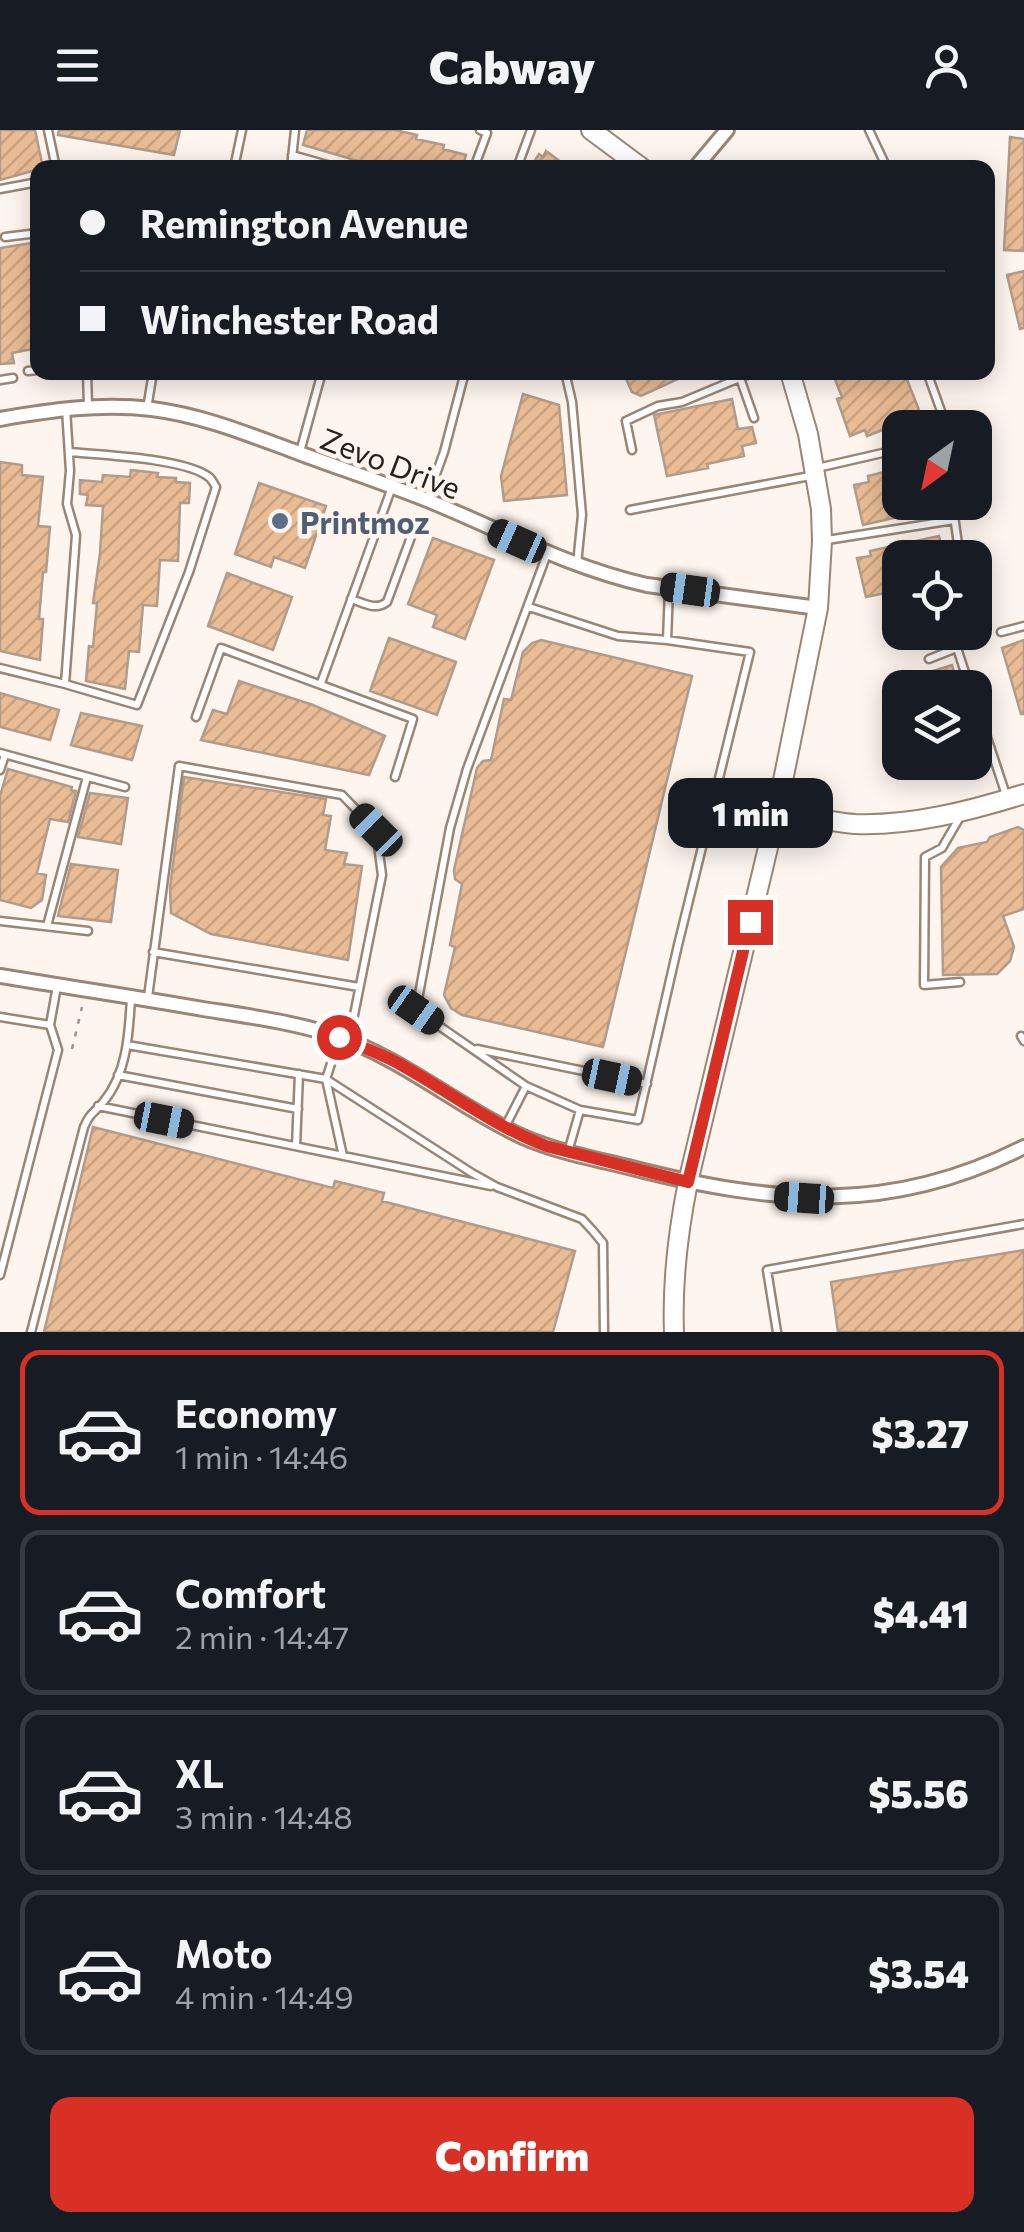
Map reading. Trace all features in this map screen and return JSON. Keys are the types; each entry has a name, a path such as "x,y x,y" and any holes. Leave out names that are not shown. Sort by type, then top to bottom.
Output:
{"street":[{"path":"591,130 631,160"},
{"path":"702,160 727,130"},
{"path":"674,1332 674,1271 688,1182 777,810 818,608 822,540 816,472 792,380"},
{"name":"Zevo Drive","path":"0,419 88,407 147,409 213,421 427,500 547,554 625,580 818,608"},
{"path":"777,810 851,824 886,823 963,811 1016,797"},
{"path":"0,976 290,1023 344,1039 401,1064 505,1127 546,1146 688,1182 771,1196 853,1197 924,1184 974,1169 1024,1147"}],"lane":[{"path":"48,130 54,160"},
{"path":"236,160 242,130"},
{"path":"292,160 295,130"},
{"path":"477,160 487,133 480,130"},
{"path":"520,160 532,130"},
{"path":"869,130 884,160"},
{"path":"292,155 310,160"},
{"path":"0,190 30,184"},
{"path":"4,237 30,233"},
{"path":"0,380 13,378"},
{"path":"87,380 88,407"},
{"path":"147,409 151,380"},
{"path":"300,453 320,380"},
{"path":"427,500 464,380"},
{"path":"567,380 582,515 577,565"},
{"path":"632,450 626,422 658,406 682,402 735,380"},
{"path":"741,380 754,418"},
{"path":"930,380 939,410"},
{"path":"65,684 76,534 68,504 66,408"},
{"path":"0,668 137,705 189,572 216,487 210,476 186,466 69,452"},
{"path":"630,510 816,472 882,454"},
{"path":"320,684 392,488"},
{"path":"822,540 954,520 957,540"},
{"path":"351,598 375,608 387,602 411,538"},
{"path":"529,607 618,636 750,652 638,1120 580,1110 526,1086 416,1010 450,828 467,769 547,554"},
{"path":"667,640 670,588"},
{"path":"1000,632 1024,626"},
{"path":"196,717 221,648 413,719 395,777"},
{"path":"929,659 957,648 964,670"},
{"path":"992,741 1016,797"},
{"path":"0,770 2,754 126,787"},
{"path":"147,999 179,766 342,795 376,830 382,875 359,987 344,1039 326,1079 343,1156"},
{"path":"46,926 87,776"},
{"path":"960,982 924,985 926,857 942,848 963,811"},
{"path":"0,921 88,931"},
{"path":"153,952 359,987"},
{"path":"0,1274 58,1050 50,1025 57,986"},
{"path":"32,1332 84,1127 118,1075 127,1045 131,997"},
{"path":"0,1017 50,1025"},
{"path":"127,1045 326,1079 498,1187"},
{"path":"470,1048 647,1084"},
{"path":"296,1146 300,1074"},
{"path":"118,1075 298,1109"},
{"path":"505,1127 526,1086"},
{"path":"98,1106 498,1187 582,1219 604,1243 604,1332"},
{"path":"568,1152 580,1110"},
{"path":"777,1332 767,1270 1024,1224"}],"path":[{"path":"72,1049 82,1007"}],"building":[{"path":"0,130 35,130 41,160 30,160 30,172 0,180"},
{"path":"59,130 180,130 174,155 58,135"},
{"path":"307,130 395,130 466,155 464,160 355,160 303,145"},
{"path":"1010,137 1024,139 1024,251 1004,250"},
{"path":"546,151 558,160 535,160 539,154 543,157"},
{"path":"30,243 30,350 12,353 14,363 0,364 0,248"},
{"path":"1024,271 1024,328 1020,329 1007,275"},
{"path":"627,380 676,380 641,396 632,392"},
{"path":"835,380 907,380 919,410 882,410 882,430 867,436 865,430 850,436 837,399 842,397"},
{"path":"523,394 559,405 567,495 504,501 501,476"},
{"path":"732,399 738,429 752,427 756,443 742,446 744,456 667,476 654,415"},
{"path":"0,462 22,465 22,475 43,477 38,526 50,527 39,619 43,619 40,660 0,651"},
{"path":"131,470 190,483 189,503 180,503 178,561 160,560 157,606 143,605 139,652 129,651 125,689 86,681 89,646 93,647 97,603 93,603 103,506 86,505 88,495 80,494 80,480 102,482 103,475 130,477"},
{"path":"882,472 885,520 863,525 854,485 869,482 868,476"},
{"path":"259,483 326,506 305,568 274,557 271,567 235,554"},
{"path":"433,538 494,560 465,639 433,627 437,615 408,604"},
{"path":"882,548 882,594 866,597 857,558 871,556 870,551"},
{"path":"227,573 292,597 273,650 208,626"},
{"path":"389,638 456,662 437,715 370,691"},
{"path":"541,640 692,676 603,1047 462,1015 451,1008 444,995 455,947 450,945 462,884 455,879 454,870 477,768 483,761 491,760 504,699 511,700 523,652"},
{"path":"1024,640 1024,714 1021,714 1002,648"},
{"path":"239,681 313,705 385,736 369,775 201,740 213,710 227,714"},
{"path":"0,693 59,710 50,740 0,727"},
{"path":"81,713 142,726 132,760 71,745"},
{"path":"8,769 76,791 68,822 50,819 37,873 46,875 42,900 31,908 0,900 0,796"},
{"path":"184,777 326,799 323,815 331,816 325,850 347,853 344,864 362,866 348,960 211,934 171,913 170,888"},
{"path":"90,793 128,798 121,844 78,837"},
{"path":"1018,827 1024,830 1024,909 1003,916 1014,947 1010,961 997,974 943,975 941,867 958,848 987,842 990,837"},
{"path":"71,864 118,870 111,922 58,916"},
{"path":"93,1127 333,1188 335,1181 384,1193 382,1201 575,1251 553,1332 44,1332"},
{"path":"1024,1250 1024,1332 838,1332 831,1282"}],"place":[{"name":"Printmoz","path":"280,521"}],"route":[{"path":"339,1037 401,1064 524,1137 688,1182 750,922"}]}
